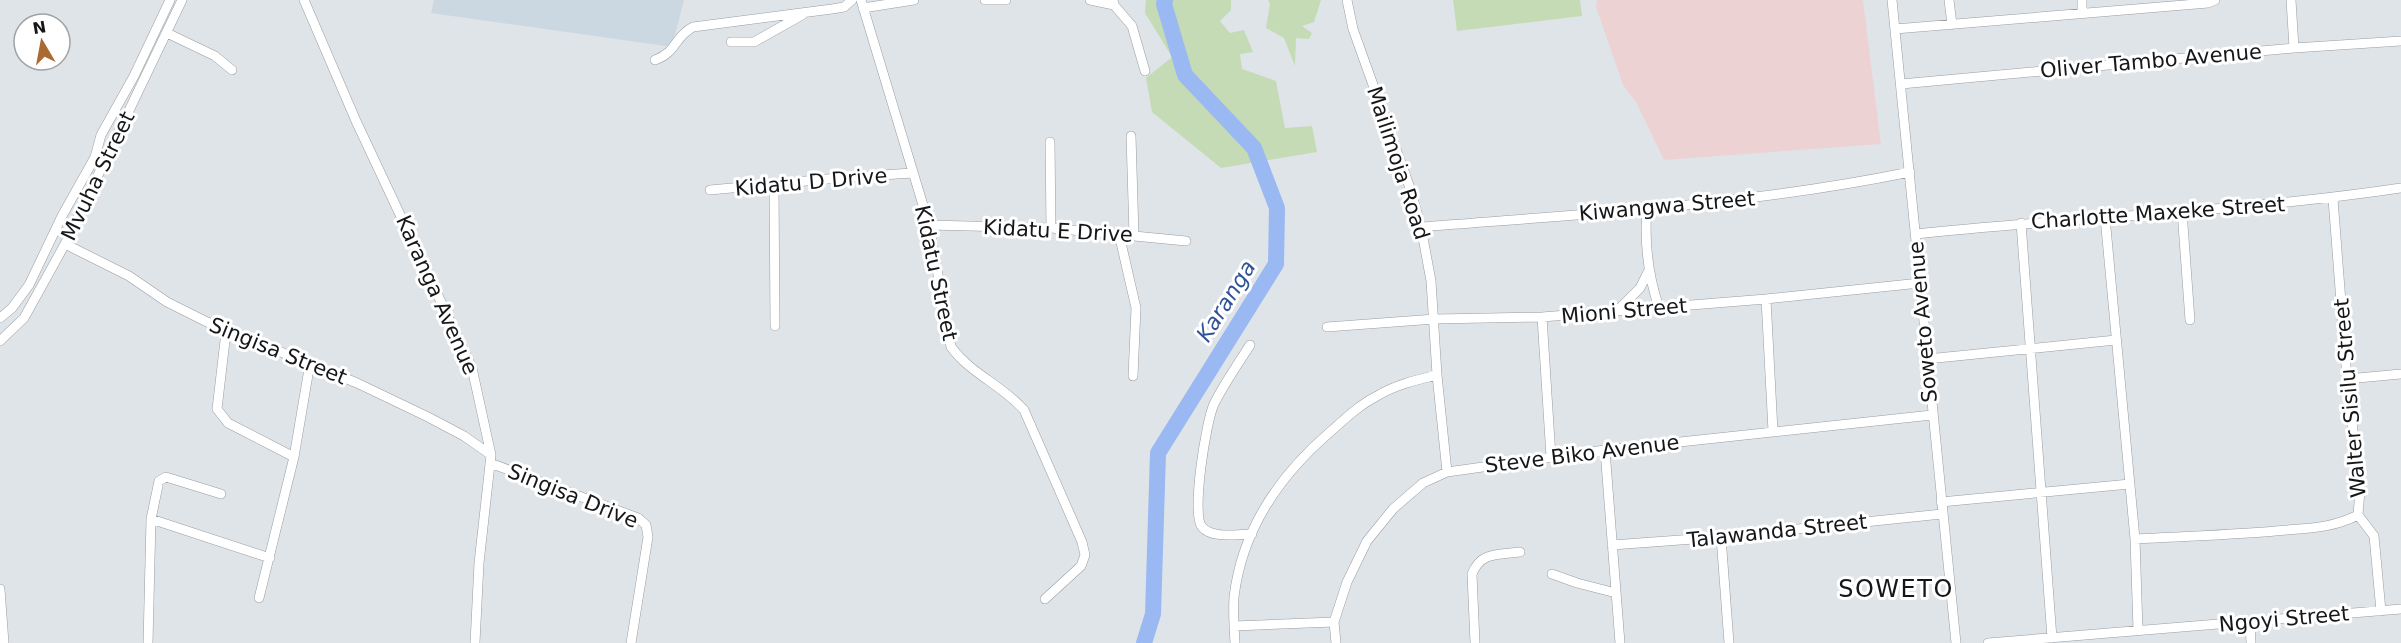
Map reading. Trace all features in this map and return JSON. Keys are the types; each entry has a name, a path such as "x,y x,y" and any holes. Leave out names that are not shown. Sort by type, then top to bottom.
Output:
{"street":[{"path":"0,318 12,308 29,285 62,216 95,157 101,135 134,76 170,0"},
{"name":"Mvuha Street","path":"0,341 24,318 65,244 182,0"},
{"name":"Karanga Avenue","path":"304,0 356,121 472,368 491,459 479,563 475,643"},
{"path":"655,60 670,52 684,32 693,27 844,7 852,0"},
{"path":"862,4 914,0"},
{"path":"985,0 1006,0"},
{"path":"1090,0 1114,2 1132,26 1145,71"},
{"name":"Mailimoja Road","path":"1347,0 1353,29 1410,188 1421,227 1435,319 1437,375 1447,472"},
{"name":"Soweto Avenue","path":"1892,0 1956,643"},
{"path":"1949,0 1952,25"},
{"path":"2082,0 2082,13"},
{"path":"1895,29 2208,3 2214,0"},
{"path":"2291,0 2294,48"},
{"name":"Kidatu Street","path":"862,4 929,225 951,347 962,362 1012,396 1024,410 1082,542 1085,555 1081,566 1045,599"},
{"path":"730,42 754,42 807,12"},
{"path":"166,33 215,56 232,70"},
{"name":"Oliver Tambo Avenue","path":"1901,84 2294,48 2401,41"},
{"path":"1131,136 1134,235"},
{"path":"1050,142 1051,228"},
{"name":"Kiwangwa Street","path":"1421,227 1647,209 1808,191 1910,172"},
{"name":"Kidatu D Drive","path":"710,190 912,173"},
{"path":"774,184 776,326"},
{"name":"Charlotte Maxeke Street","path":"1916,234 2021,223 2333,199 2401,188"},
{"name":"Walter Sisilu Street","path":"2135,539 2319,527 2344,523 2358,515 2360,490 2347,379 2333,199"},
{"path":"1647,209 1645,226 1648,272 1659,308"},
{"path":"2182,212 2190,320"},
{"path":"2104,217 2135,539 2138,630"},
{"path":"2021,223 2052,638"},
{"name":"Kidatu E Drive","path":"929,225 1051,228 1186,241"},
{"path":"1119,234 1136,308 1133,376"},
{"name":"Singisa Street","path":"65,244 129,276 168,302 226,332 309,363 428,417 464,436 491,459"},
{"path":"1617,311 1640,288 1648,272"},
{"name":"Mioni Street","path":"1326,327 1435,319 1542,317 1766,299 1920,283"},
{"path":"1766,299 1773,431"},
{"path":"1542,317 1551,457"},
{"path":"226,332 217,409 228,423 294,457"},
{"path":"1927,359 2116,340"},
{"path":"1250,345 1214,404 1209,418 1198,502 1198,519 1201,527 1209,532 1252,534"},
{"path":"260,598 294,457 309,363"},
{"path":"1235,643 1234,597 1252,534 1279,483 1306,453 1342,420 1378,395 1408,382 1437,375"},
{"path":"2347,379 2401,375"},
{"name":"Steve Biko Avenue","path":"1336,643 1334,622 1347,582 1367,541 1393,509 1423,483 1447,472 1605,450 1932,415"},
{"path":"1605,450 1620,643"},
{"name":"Singisa Drive","path":"491,459 638,518 646,525 648,537 631,643"},
{"path":"148,643 151,519 155,494 162,478 173,478 221,494"},
{"path":"1941,502 2130,484"},
{"name":"Talawanda Street","path":"1612,545 1721,537 1942,514"},
{"path":"2358,515 2374,536 2380,611"},
{"path":"151,519 270,558"},
{"path":"1721,537 1729,643"},
{"path":"1475,643 1472,574 1475,564 1481,558 1520,552"},
{"path":"1552,574 1616,593"},
{"path":"0,589 4,643"},
{"name":"Ngoyi Street","path":"1988,643 2401,609"},
{"path":"1234,626 1334,622"},
{"path":"2250,622 2251,643"}],"shaded area":[{"path":"434,0 684,0 672,47 431,13"},
{"path":"1597,0 1863,0 1881,144 1664,160 1636,102 1623,85 1596,7"}],"green space":[{"path":"1146,0 1231,0 1231,10 1220,21 1230,33 1244,30 1253,52 1240,54 1242,69 1276,81 1285,128 1312,126 1317,152 1221,168 1152,112 1146,78 1172,57 1145,13"},
{"path":"1268,0 1321,0 1314,22 1302,26 1312,33 1309,39 1296,38 1295,66 1284,38 1266,28 1270,4"},
{"path":"1453,0 1580,0 1582,16 1457,31"}],"waterway":[{"name":"Karanga","path":"1144,643 1153,614 1158,453 1276,264 1277,208 1254,148 1185,75 1164,4 1165,0"}],"district":[{"name":"SOWETO","path":"1896,589"}]}
